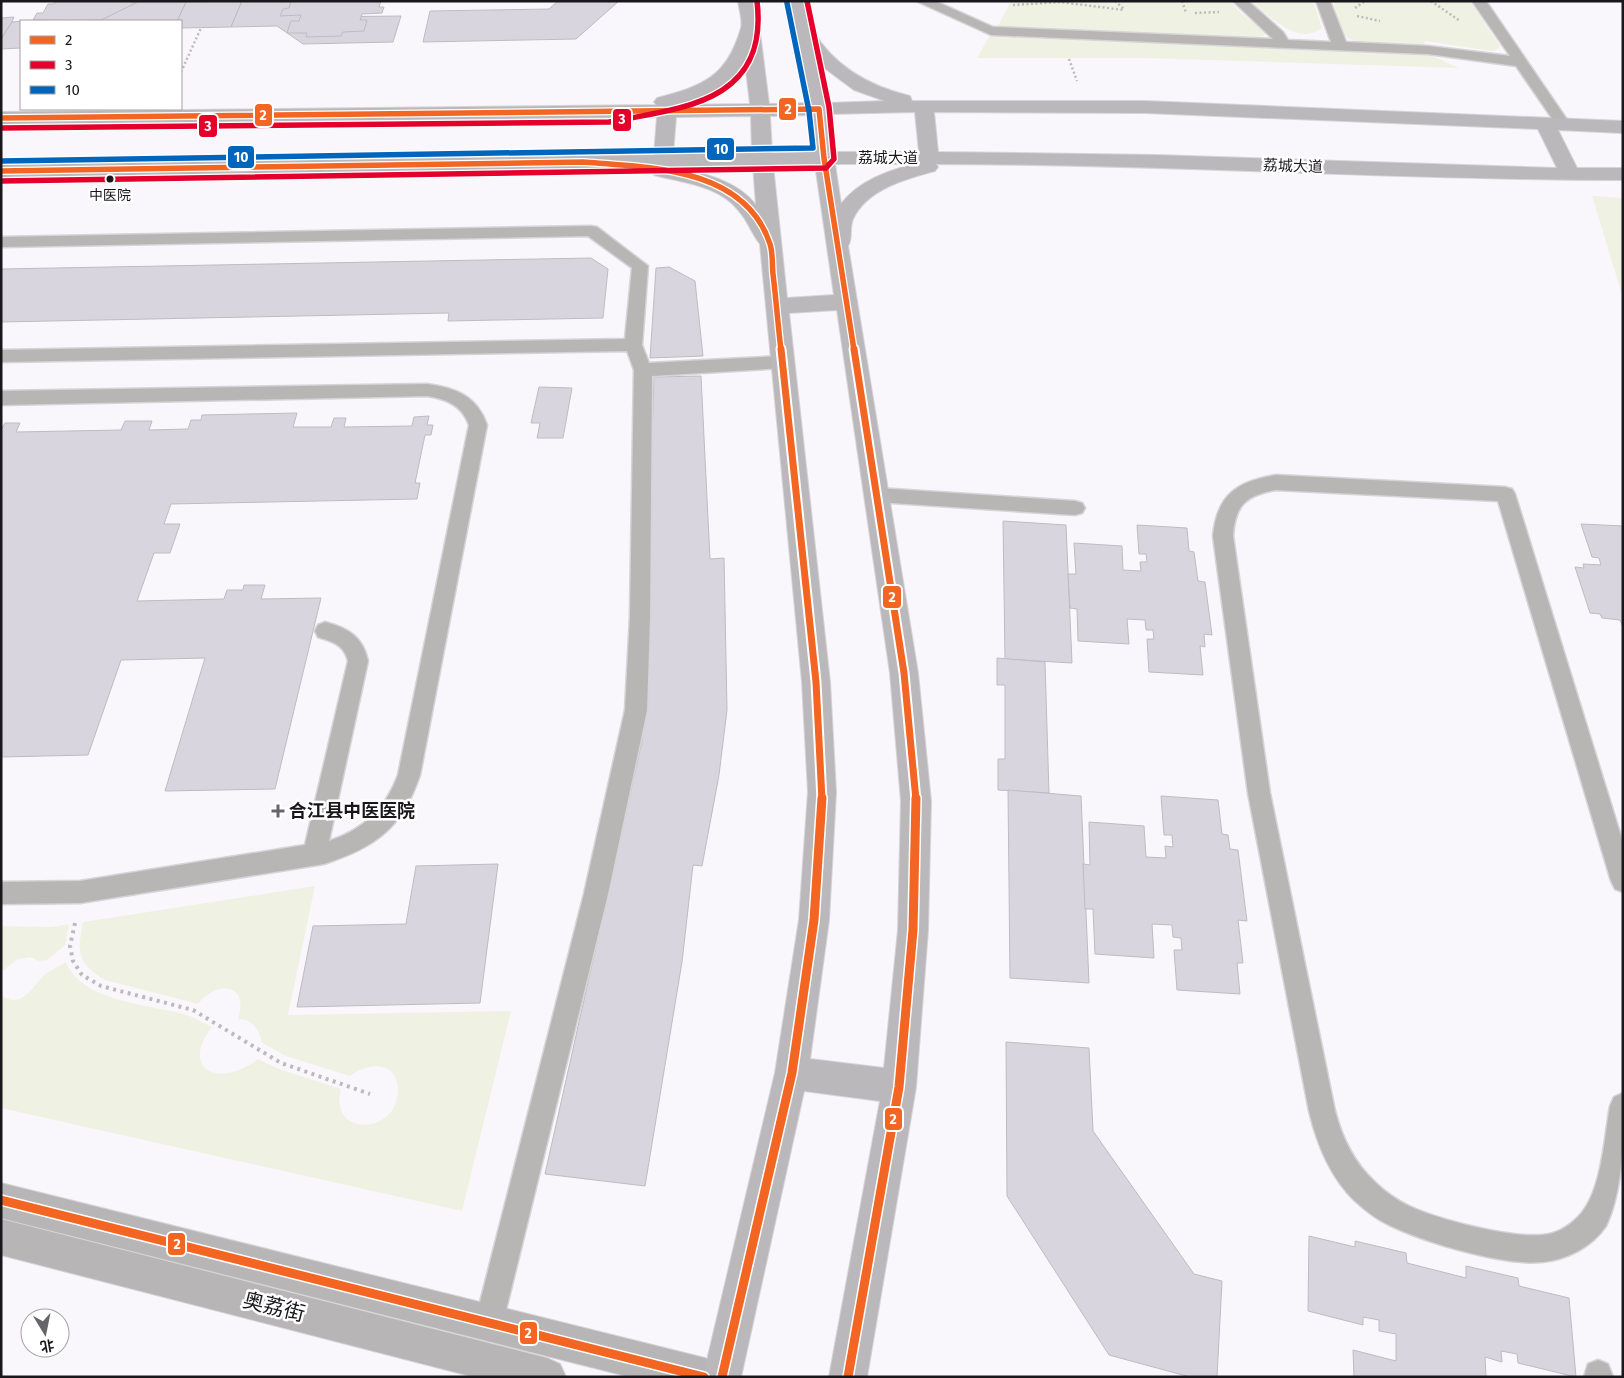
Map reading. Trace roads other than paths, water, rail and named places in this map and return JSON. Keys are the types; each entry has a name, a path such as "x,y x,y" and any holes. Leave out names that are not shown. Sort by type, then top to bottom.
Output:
{"main road":[{"path":"722,1377 792,1073 814,920 822,792 816,682 770,244 762,159 760,110 747,1"},
{"path":"797,1 820,109 824,158 904,673 916,801 913,930 899,1087 848,1377"},
{"path":"607,112 688,96 716,84 731,73 742,50 750,24"},
{"path":"801,24 816,52 852,81 899,100 930,106"},
{"path":"929,158 930,106"},
{"path":"1,118 607,112 930,106 1146,107 1623,127"},
{"path":"663,161 667,111"},
{"path":"1554,123 1570,174"},
{"name":"荔城大道","path":"1,171 824,158 976,158 1156,161 1534,174 1623,174"},
{"path":"839,250 841,220 856,202 879,183 926,167 976,158"},
{"path":"583,162 678,174 719,187 742,201 770,244"},
{"path":"777,306 847,302"},
{"path":"792,1073 899,1087"}],"street":[{"name":"奥荔街","path":"1,1200 705,1377"},
{"name":"奥荔街","path":"1,1238 547,1377"}],"lane":[{"path":"923,1 991,31 1428,50 1520,62"},
{"path":"1479,1 1520,62 1554,123"},
{"path":"1243,5 1278,35 1283,44"},
{"path":"1324,5 1340,46"},
{"path":"1,242 592,231 640,266 633,345 643,370 640,618 636,710 596,894 489,1322"},
{"path":"1,356 633,345"},
{"path":"643,370 782,362"},
{"path":"1,398 427,390 452,395 470,407 478,425 405,793 383,824 366,837 346,847 315,854 80,892 1,893"},
{"path":"1623,881 1505,494 1290,482 1262,484 1239,496 1225,513 1223,536 1259,793 1327,1134 1338,1158 1353,1179 1374,1200 1400,1216 1427,1226 1516,1248 1539,1249 1560,1245 1578,1236 1591,1224 1600,1210 1607,1193 1623,1106"},
{"path":"877,495 1074,508"},
{"path":"315,854 358,660 356,651 345,637 325,631"}],"place":[{"name":"中医院","path":"110,179"},
{"name":"合江县中医医院","path":"278,811"}]}
